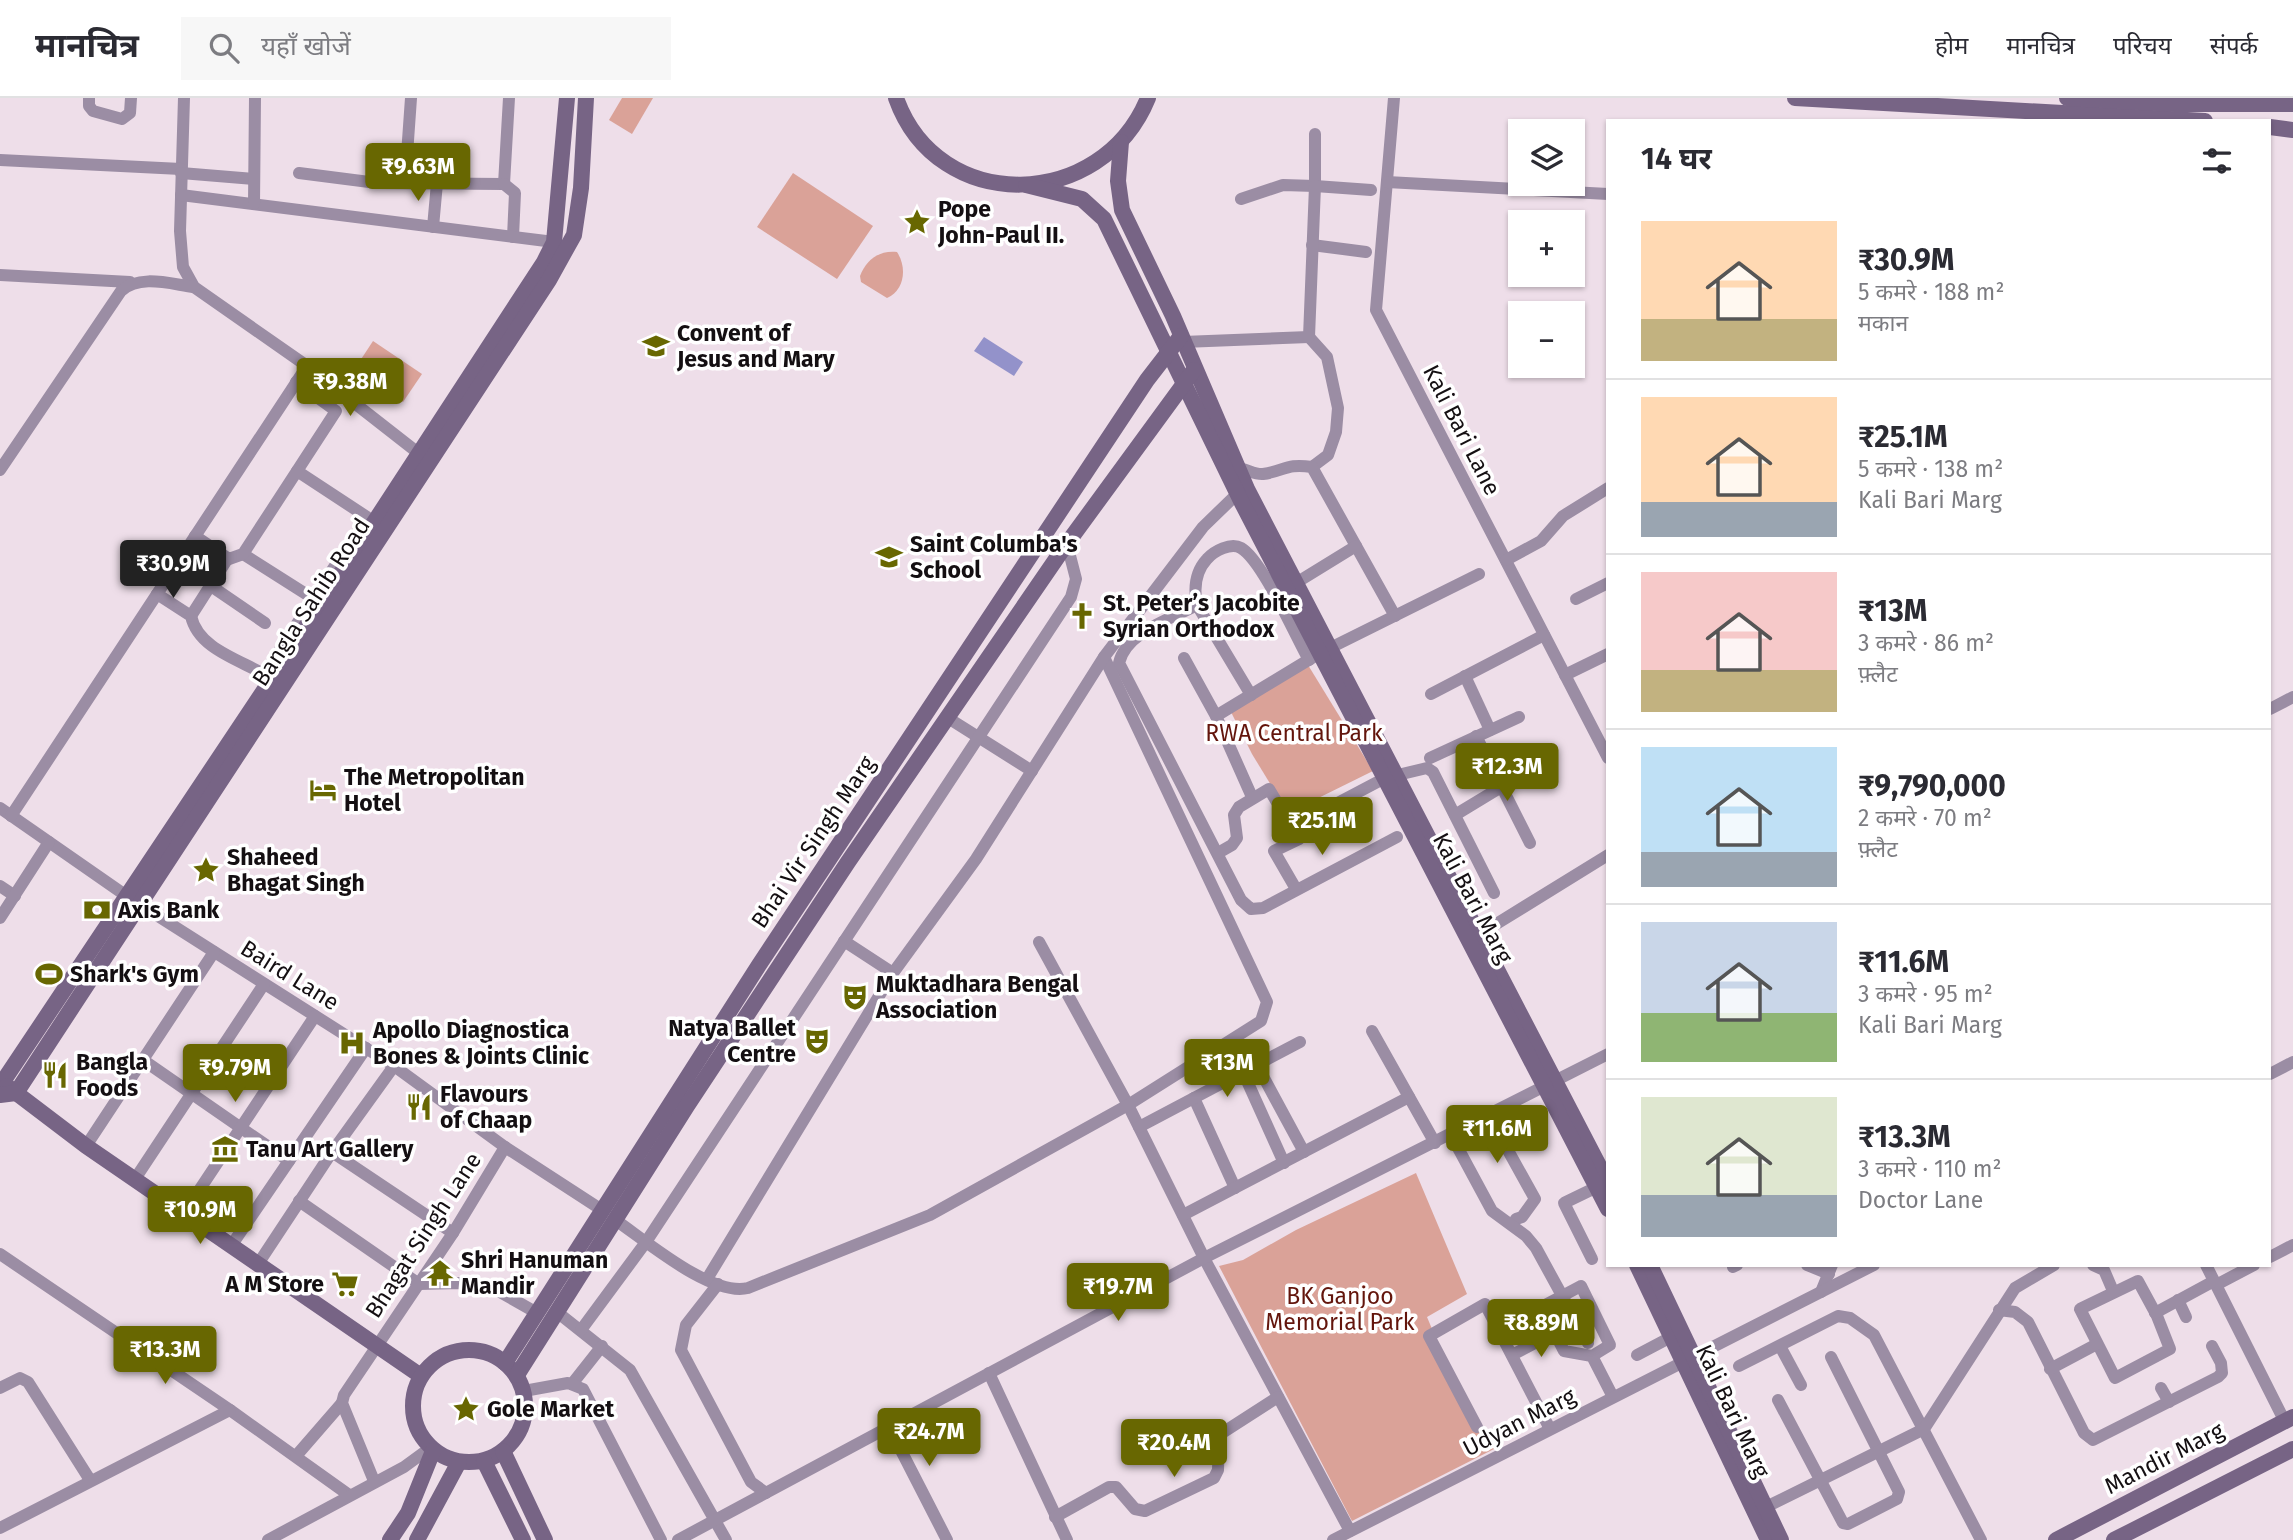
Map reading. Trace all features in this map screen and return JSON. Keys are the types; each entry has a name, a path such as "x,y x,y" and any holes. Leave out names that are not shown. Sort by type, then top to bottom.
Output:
{"street":[{"path":"89,98 89,106 93,111 122,118 130,113 131,98"},
{"path":"137,121 139,98"},
{"path":"184,98 181,171 183,267 194,287 307,366 417,452"},
{"path":"254,204 255,98"},
{"path":"405,183 411,98"},
{"path":"504,184 509,98"},
{"name":"Bangla Sahib Road","path":"134,901 417,452 554,242 567,98"},
{"name":"Bangla Sahib Road","path":"4,1087 134,901 549,280 573,235 582,188 586,98"},
{"path":"896,98 920,139 958,170 987,181 1026,186 1082,199 1104,219 1167,351 1189,377"},
{"path":"1026,186 1065,179 1083,171 1121,142 1137,121 1148,98"},
{"name":"Kali Bari Lane","path":"1394,98 1376,310 1606,754"},
{"path":"1795,98 2168,119"},
{"path":"2067,98 2289,103"},
{"path":"2271,127 2293,130"},
{"path":"1232,468 1258,474 1293,464 1312,467 1328,455 1336,432 1338,408 1327,356 1309,337 1315,134"},
{"path":"1121,142 1118,181 1122,210 1182,339 1189,377"},
{"path":"0,160 181,171 254,179"},
{"path":"299,173 377,183 504,184 515,193 513,237"},
{"path":"1387,182 1606,194"},
{"path":"433,227 437,183"},
{"path":"1241,199 1283,185 1371,190"},
{"path":"181,195 554,242"},
{"path":"1312,245 1366,252"},
{"path":"0,275 194,287"},
{"path":"0,470 121,291 130,282"},
{"path":"1182,339 1309,337"},
{"name":"Bhai Vir Singh Marg","path":"517,1376 557,1312 608,1214 759,965 1167,351 1182,339"},
{"path":"6,812 157,594 307,366"},
{"name":"Bhai Vir Singh Marg","path":"505,1363 1067,544 1189,377"},
{"name":"Kali Bari Marg","path":"1189,377 1292,586 1320,653 1480,934 1605,1195"},
{"path":"191,616 228,558 243,554 335,411 296,382"},
{"path":"0,445 12,452"},
{"path":"1312,467 1395,615"},
{"name":"Kali Bari Marg","path":"1232,468 1237,494 1292,586"},
{"path":"157,594 191,616 194,629 201,640 264,674 366,517 297,471"},
{"path":"1506,560 1541,541 1563,516 1606,489"},
{"path":"766,1493 751,1482 681,1350 686,1325 893,973 976,859 1104,657 1203,527 1237,494"},
{"path":"195,536 228,558"},
{"path":"581,1330 646,1242 1071,597 1076,579 1067,544"},
{"path":"1251,695 1197,605 1194,590 1207,558 1228,545 1240,547 1256,563 1320,653"},
{"path":"1292,586 1356,546"},
{"path":"243,554 306,594"},
{"path":"1216,716 1320,653 1479,574"},
{"path":"1576,599 1606,584"},
{"path":"211,586 265,623"},
{"path":"1197,605 1130,641 1122,652 1119,663 1241,900 1251,909 1263,908 1397,837"},
{"path":"1431,694 1544,635"},
{"path":"1565,675 1606,654"},
{"path":"712,1282 738,1291 748,1288 930,1215 1128,1105 1261,1021 1267,1002 1104,657"},
{"path":"1184,658 1216,716 1252,797"},
{"path":"1465,676 1490,730"},
{"path":"2271,708 2293,697"},
{"path":"1430,758 1519,717"},
{"path":"948,718 1032,771"},
{"path":"1476,736 1530,843"},
{"path":"1455,815 1541,763"},
{"path":"1292,827 1391,775 1423,767 1433,772 1494,893"},
{"name":"Kali Bari Marg","path":"1391,775 1552,1084"},
{"path":"1218,853 1233,845 1237,838 1234,815 1252,797 1269,789 1299,839 1274,851 1296,889"},
{"name":"Baird Lane","path":"6,812 134,901 394,1066 505,1147 608,1214 681,1266 712,1282"},
{"path":"0,918 49,842"},
{"path":"1480,934 1606,856"},
{"path":"0,886 15,896"},
{"path":"844,941 893,973"},
{"path":"1039,943 1128,1105 1204,1258 1350,1531"},
{"path":"86,1146 214,951"},
{"path":"135,1179 264,984"},
{"path":"184,1213 315,1016"},
{"path":"1372,1031 1435,1143"},
{"path":"1139,1127 1300,1042"},
{"path":"231,1246 366,1048"},
{"path":"678,1540 1204,1258 1606,1055"},
{"path":"143,1060 289,1161"},
{"path":"2271,1073 2293,1062"},
{"path":"1257,1065 1304,1152"},
{"path":"258,1264 332,1152 394,1066"},
{"path":"1243,1072 1284,1163"},
{"path":"4,1087 421,1377"},
{"path":"1183,1215 1409,1097"},
{"path":"1194,1098 1236,1188"},
{"path":"1489,1116 1535,1199 1522,1217 1516,1219"},
{"path":"1451,1135 1492,1211 1526,1236 1562,1296 1614,1397"},
{"name":"Bhagat Singh Lane","path":"296,1456 342,1403 348,1386 453,1233 505,1147"},
{"path":"332,1152 453,1233"},
{"path":"1592,1259 1564,1203 1605,1195"},
{"path":"299,1201 419,1284 460,1283 492,1288 537,1313"},
{"path":"2271,1256 2293,1245"},
{"path":"0,1254 230,1410 349,1495"},
{"name":"Kali Bari Marg","path":"1638,1267 1673,1336 1690,1358"},
{"name":"Kali Bari Marg","path":"1651,1267 1760,1510 1768,1540"},
{"name":"Udyan Marg","path":"1333,1540 1870,1267"},
{"path":"1760,1510 1924,1429 1998,1310 2018,1286 2051,1267"},
{"path":"2097,1267 2104,1270 2113,1291"},
{"path":"2207,1267 2289,1419"},
{"path":"2155,1312 2250,1267"},
{"path":"1821,1292 1830,1270"},
{"path":"2138,1282 2155,1312 2171,1349 2118,1378 2112,1375 2080,1308 2138,1282"},
{"path":"1581,1286 1610,1345 1564,1351 1554,1333 1544,1312 1546,1304 1581,1286"},
{"path":"2178,1300 2186,1317"},
{"path":"1477,1427 1429,1336 1485,1304 1550,1429"},
{"path":"1998,1310 2015,1312 2028,1322 2084,1433 2092,1440 2222,1373 2221,1363 2212,1346"},
{"path":"557,1312 630,1370 726,1540"},
{"path":"1739,1366 1838,1316 1864,1325 1874,1335 1981,1540"},
{"path":"1512,1355 1554,1333"},
{"path":"1637,1355 1673,1336"},
{"path":"2050,1369 2097,1344"},
{"path":"572,1384 602,1346"},
{"path":"1780,1346 1801,1385"},
{"path":"470,1350 489,1353 505,1363 517,1376 524,1391 526,1408 523,1424 503,1451 484,1461 459,1462 432,1449 418,1429 413,1412 414,1394 421,1377 433,1362 450,1353 470,1350"},
{"path":"1778,1400 1841,1520 1848,1524 1898,1497 1899,1492 1831,1357"},
{"path":"989,1373 1067,1540"},
{"path":"0,1388 20,1378 28,1382 90,1480"},
{"path":"524,1391 572,1384 583,1389 661,1540"},
{"path":"2161,1388 2169,1402"},
{"path":"1055,1517 1108,1487 1116,1487 1135,1509 1145,1511 1214,1478 1218,1470 1219,1435 1278,1397"},
{"path":"342,1403 374,1481"},
{"path":"0,1528 230,1410"},
{"name":"Mandir Marg","path":"2056,1540 2289,1419"},
{"path":"889,1427 947,1540"},
{"path":"268,1540 404,1467 432,1449"},
{"path":"390,1540 408,1513 432,1449"},
{"path":"2114,1540 2293,1449"},
{"path":"503,1451 545,1540"},
{"path":"484,1461 523,1540"},
{"path":"417,1540 459,1462"},
{"name":"Kali Bari Marg","path":"1760,1510 1781,1540"}],"green space":[{"path":"622,98 653,98 632,134 609,120"},
{"path":"793,173 873,226 837,279 757,227"},
{"path":"897,252 902,264 903,278 898,290 887,298 861,282 860,276 874,257"},
{"path":"373,341 422,374 403,402 354,370"},
{"name":"RWA Central Park","path":"1308,665 1373,771 1288,813 1252,754 1228,706"},
{"name":"BK Ganjoo Memorial Park","path":"1416,1173 1467,1294 1427,1317 1448,1367 1494,1449 1352,1521 1219,1266 1243,1260 1296,1230"}],"water":[{"path":"984,337 1023,362 1014,376 974,351"}],"place":[{"name":"Pope John-Paul II.","path":"917,222"},
{"name":"Convent of Jesus and Mary","path":"656,346"},
{"name":"Saint Columba's School","path":"889,557"},
{"name":"St. Peter’s Jacobite Syrian Orthodox","path":"1082,616"},
{"name":"The Metropolitan Hotel","path":"323,790"},
{"name":"Shaheed Bhagat Singh","path":"206,870"},
{"name":"Axis Bank","path":"97,910"},
{"name":"Shark's Gym","path":"49,974"},
{"name":"Muktadhara Bengal Association","path":"855,997"},
{"name":"Natya Ballet Centre","path":"817,1041"},
{"name":"Apollo Diagnostica Bones & Joints Clinic","path":"352,1043"},
{"name":"Bangla Foods","path":"55,1075"},
{"name":"Flavours of Chaap","path":"419,1107"},
{"name":"Tanu Art Gallery","path":"225,1149"},
{"name":"Shri Hanuman Mandir","path":"440,1273"},
{"name":"A M Store","path":"345,1284"},
{"name":"Gole Market","path":"466,1409"}]}
